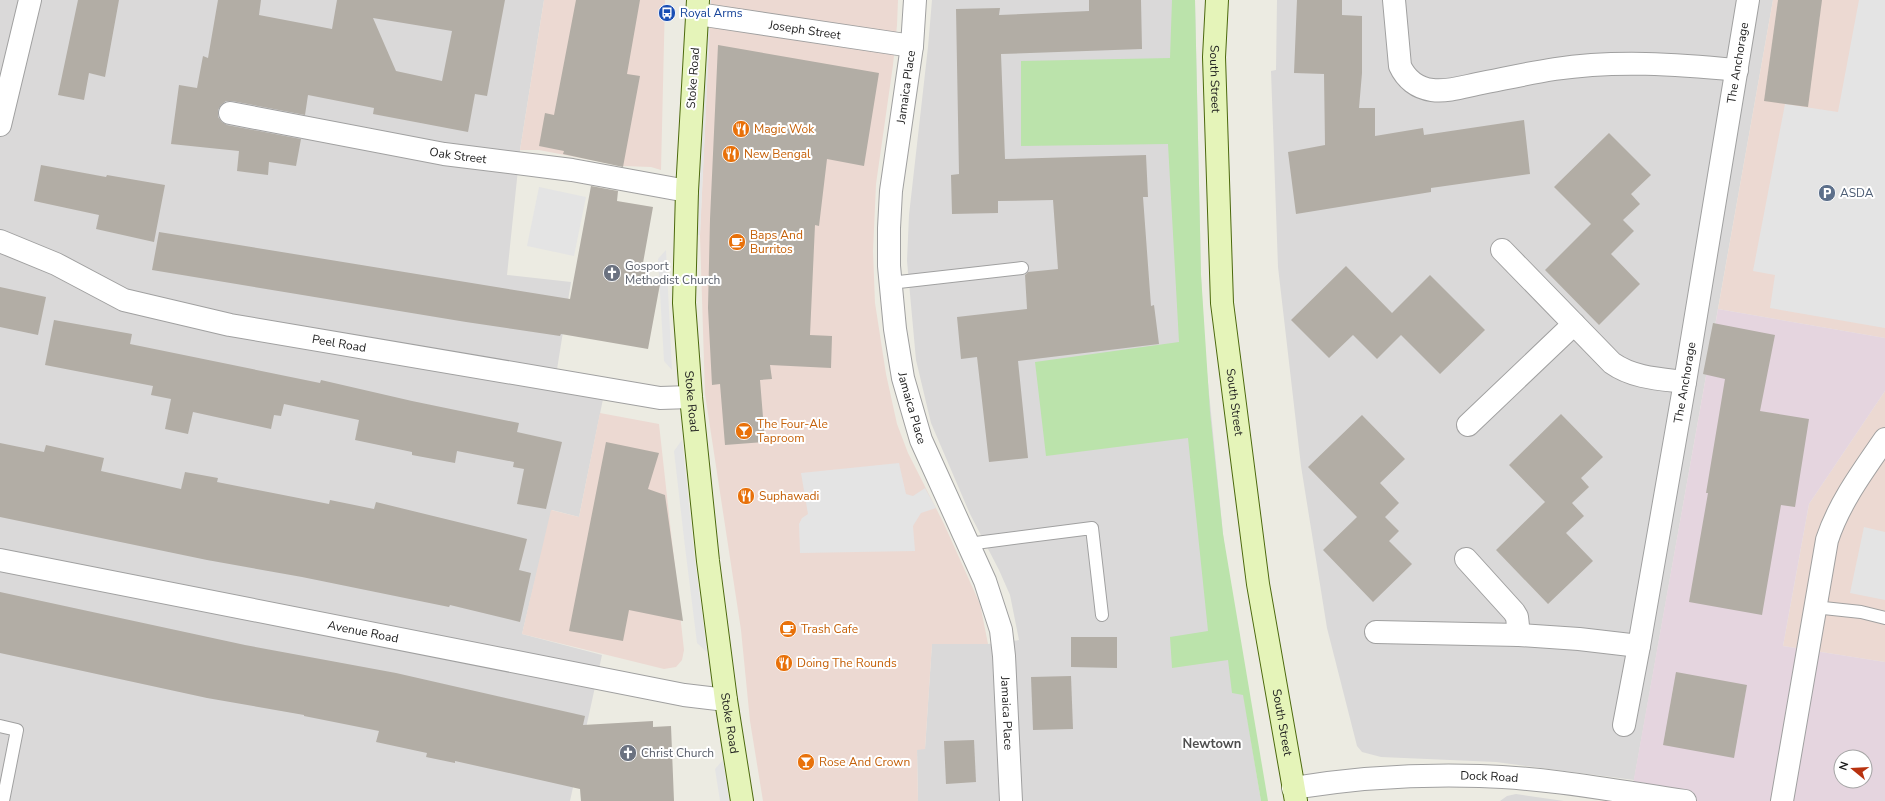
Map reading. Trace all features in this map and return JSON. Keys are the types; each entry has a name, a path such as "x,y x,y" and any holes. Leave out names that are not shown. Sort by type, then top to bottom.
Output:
{"street":[{"path":"0,125 30,0"},
{"name":"Jamaica Place","path":"915,0 912,46 891,191 888,228 890,283 899,352 914,416 924,447 985,581 1002,630 1011,801"},
{"name":"South Street","path":"1217,0 1214,57 1222,303 1258,584 1295,794"},
{"path":"1394,0 1400,66 1404,76 1412,83 1432,90 1457,88 1536,72 1588,65 1631,63 1669,64 1737,70"},
{"name":"The Anchorage","path":"1624,726 1685,382 1748,0"},
{"name":"Joseph Street","path":"698,7 770,25 912,46"},
{"name":"Stoke Road","path":"698,7 693,63 684,303 691,397 708,561 726,700 742,801"},
{"name":"Oak Street","path":"230,113 444,154 572,170 687,191"},
{"name":"Peel Road","path":"0,241 56,264 124,300 230,325 660,398 691,397"},
{"path":"1502,250 1603,356 1625,372 1685,382"},
{"path":"1468,425 1574,324"},
{"path":"1782,801 1823,554 1831,528 1852,488 1885,439"},
{"path":"1466,559 1514,612 1517,618 1519,635"},
{"name":"Avenue Road","path":"0,560 684,695 726,700"},
{"path":"1376,632 1519,635 1579,639 1639,646"},
{"name":"Dock Road","path":"1295,794 1362,780 1423,776 1480,776 1527,779 1685,801"}],"lane":[{"path":"890,283 1022,268"},
{"path":"968,544 1092,528 1102,615"},
{"path":"1814,607 1861,612 1885,618"},
{"path":"0,726 17,730 3,801"}],"shaded area":[{"path":"0,0 544,0 520,150 507,275 571,282 554,388 603,399 579,517 552,510 522,634 602,655 570,801 0,801"},
{"path":"544,0 665,0 661,170 651,167 623,166 539,150 520,150"},
{"path":"703,0 711,0 700,235 691,234"},
{"path":"711,0 898,0 893,65 876,184 873,251 875,303 886,374 897,424 908,453 944,524 980,604 988,644 932,644 925,749 917,750 918,801 763,801 750,721 741,630 705,394 700,235"},
{"path":"932,0 1195,0 1201,275 1205,352 1223,534 1242,685 1261,801 918,801 917,749 925,749 932,643 988,644 1019,640 1010,595 999,570 970,514 931,423 916,360 907,261 909,215"},
{"path":"1277,0 1773,0 1634,780 1496,762 1381,757 1362,752 1357,746 1327,628 1301,466 1278,267 1271,71 1276,70"},
{"name":"ASDA","path":"1773,0 1885,0 1885,338 1718,309"},
{"name":"ASDA","path":"1859,0 1885,0 1885,328 1770,308 1775,275 1753,271 1785,104 1838,112"},
{"path":"539,187 586,197 574,256 527,246"},
{"path":"666,250 672,370 664,361 658,259"},
{"path":"1718,309 1885,338 1885,391 1809,504 1783,646 1885,662 1885,801 1630,801"},
{"path":"1885,391 1885,662 1783,646 1809,504"},
{"path":"600,413 659,424 684,650 682,660 676,667 664,669 522,634 551,510 579,517"},
{"path":"682,440 694,553 707,652 697,643 685,547 674,451"},
{"path":"899,463 906,494 913,496 925,488 936,508 921,513 913,526 915,551 800,553 799,524 802,518 808,514 801,473"},
{"path":"1864,527 1885,532 1885,600 1850,593"},
{"path":"723,760 729,801 720,801 715,769"},
{"path":"1516,794 1564,801 1500,801 1507,796"}],"green space":[{"path":"1172,0 1195,0 1201,275 1210,412 1223,534 1268,801 1261,801 1243,695 1232,693 1228,660 1172,668 1170,637 1208,631 1188,438 1046,456 1035,362 1179,342 1168,144 1021,146 1021,61 1170,58"}],"building":[{"path":"78,0 119,0 105,77 89,73 84,100 58,95"},
{"path":"218,0 261,0 259,15 332,29 337,0 505,0 487,96 475,94 468,132 373,114 374,108 308,95 305,115 226,101 218,110 218,117 227,125 301,139 296,166 269,162 268,175 237,171 239,151 171,144 179,85 197,88 203,56 208,58","holes":["373,18 452,31 442,81 396,71"]},
{"path":"576,0 640,0 627,74 640,76 623,167 563,154 564,151 539,146 545,113 554,115"},
{"path":"1089,0 1141,0 1142,49 1001,54 1005,159 1146,155 1148,197 1143,197 1151,306 1154,305 1159,344 1018,361 1028,458 989,462 977,357 961,359 957,317 1027,309 1025,275 1028,272 1058,269 1053,200 998,201 998,213 952,214 951,175 959,174 956,9 1000,8 999,15 1089,11"},
{"path":"1297,0 1342,0 1342,15 1362,16 1362,73 1359,108 1375,108 1375,136 1423,128 1424,135 1524,120 1530,174 1431,188 1431,192 1296,214 1288,152 1325,145 1324,74 1294,73"},
{"path":"1778,0 1822,0 1808,107 1764,101"},
{"path":"718,45 879,73 864,166 827,159 819,226 815,225 810,335 832,336 831,368 770,365 772,379 760,380 765,442 725,445 720,384 712,385 708,308 710,219"},
{"path":"1609,133 1651,175 1631,194 1640,204 1623,220 1634,231 1611,254 1640,284 1599,325 1545,270 1591,224 1554,187"},
{"path":"41,165 106,177 107,175 165,185 154,242 96,229 99,215 34,201"},
{"path":"591,186 618,191 617,201 653,207 643,263 651,264 648,282 660,284 648,349 561,334 560,336 466,322 152,270 159,232 570,299"},
{"path":"1346,266 1392,313 1430,275 1485,330 1440,374 1401,335 1377,359 1353,335 1329,358 1291,320"},
{"path":"0,287 46,297 38,335 0,327"},
{"path":"54,320 132,334 130,344 320,383 321,380 412,401 519,423 517,432 562,442 546,509 517,504 524,469 513,467 514,462 457,451 455,463 412,455 412,452 355,440 359,420 284,404 281,416 274,415 271,429 193,412 188,434 165,429 171,399 151,395 153,386 45,365"},
{"path":"1713,323 1775,335 1760,411 1809,419 1795,507 1781,505 1762,615 1689,602 1708,493 1706,493 1725,379 1703,374"},
{"path":"1561,414 1603,457 1581,478 1589,487 1572,503 1584,516 1566,533 1593,561 1548,604 1496,550 1545,502 1509,465"},
{"path":"1362,415 1405,459 1380,483 1399,503 1385,517 1399,531 1389,541 1412,564 1373,602 1323,550 1357,517 1308,467"},
{"path":"606,442 659,453 648,489 665,495 683,621 629,610 623,641 569,631"},
{"path":"0,443 44,452 46,445 104,458 101,471 181,489 185,472 218,478 217,482 329,504 330,500 374,509 376,502 527,539 519,570 531,573 520,622 450,605 449,607 302,577 207,560 0,517"},
{"path":"0,592 245,645 396,673 585,716 583,725 653,721 653,727 671,726 674,801 581,801 580,789 455,761 455,763 426,757 427,753 376,742 379,731 304,715 207,698 0,653"},
{"path":"1071,637 1117,637 1117,668 1071,667"},
{"path":"1676,672 1747,685 1734,758 1663,745"},
{"path":"1071,676 1073,729 1033,730 1031,677"},
{"path":"974,740 976,782 946,784 944,741"}],"place":[{"name":"Royal Arms","path":"667,13"},
{"name":"Magic Wok","path":"741,129"},
{"name":"New Bengal","path":"731,154"},
{"name":"ASDA","path":"1827,193"},
{"name":"Baps And Burritos","path":"737,242"},
{"name":"Gosport Methodist Church","path":"612,273"},
{"name":"The Four-Ale Taproom","path":"744,431"},
{"name":"Suphawadi","path":"746,496"},
{"name":"Trash Cafe","path":"788,629"},
{"name":"Doing The Rounds","path":"784,663"},
{"name":"Christ Church","path":"628,753"},
{"name":"Rose And Crown","path":"806,762"}],"district":[{"name":"Newtown","path":"1212,743"}]}
